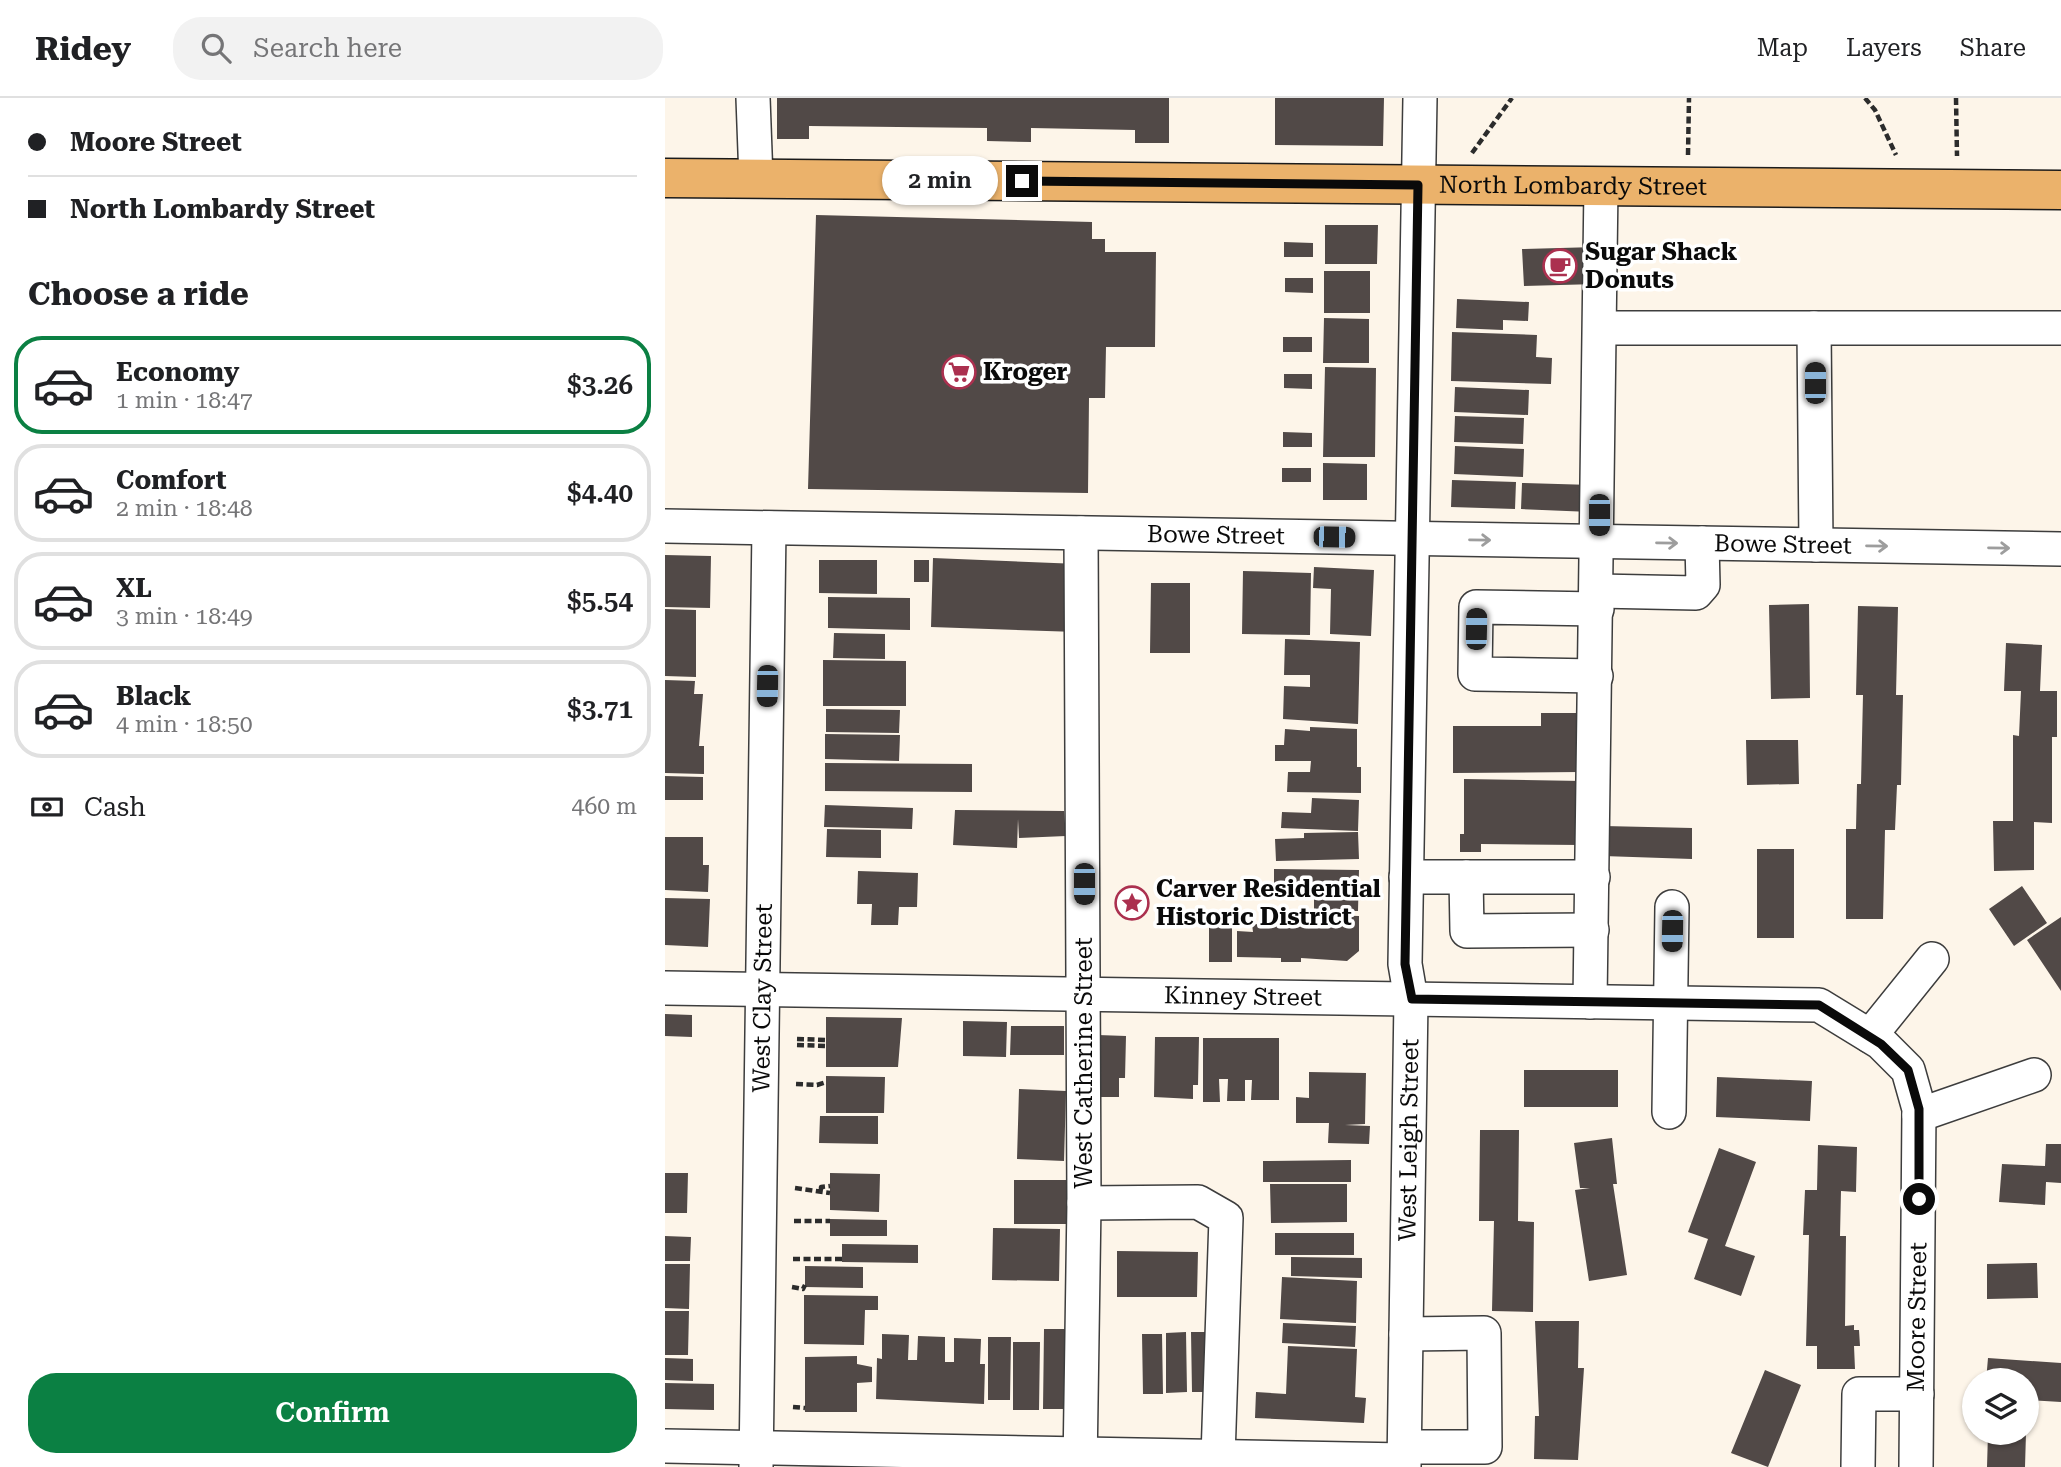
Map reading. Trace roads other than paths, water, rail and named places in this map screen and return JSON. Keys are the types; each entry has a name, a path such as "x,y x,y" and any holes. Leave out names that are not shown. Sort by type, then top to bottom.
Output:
{"main road":[{"name":"North Lombardy Street","path":"665,178 2061,190"}],"street":[{"path":"753,98 756,178"},
{"name":"West Leigh Street","path":"1404,1458 1412,999 1405,964 1406,877 1420,98"},
{"path":"1590,1002 1601,186"},
{"path":"1600,328 2061,327"},
{"path":"1814,328 1816,545"},
{"name":"Bowe Street","path":"665,526 2061,549"},
{"name":"West Clay Street","path":"756,1457 760,990 769,528"},
{"name":"West Catherine Street","path":"1080,1460 1084,1203 1081,533"},
{"path":"1596,676 1475,674 1476,607 1696,593 1703,585 1702,543"},
{"path":"1406,877 1593,877"},
{"path":"1467,877 1467,931 1592,930"},
{"path":"1669,1112 1672,907"},
{"path":"1870,1036 1932,959"},
{"name":"Kinney Street","path":"665,988 1084,992 1819,1005"},
{"name":"Moore Street","path":"1819,1005 1870,1036 1908,1070 1919,1115 1916,1467"},
{"path":"1919,1115 2033,1075"},
{"path":"1084,1203 1198,1202 1226,1218 1218,1457"},
{"path":"665,1446 756,1457 1080,1460 1218,1457 1404,1458 1485,1447 1484,1333 1406,1334"},
{"path":"1858,1467 1859,1394 1917,1394"}],"place":[{"name":"Sugar Shack Donuts","path":"1560,266"},
{"name":"Kroger","path":"959,372"},
{"name":"Carver Residential Historic District","path":"1132,903"}]}
